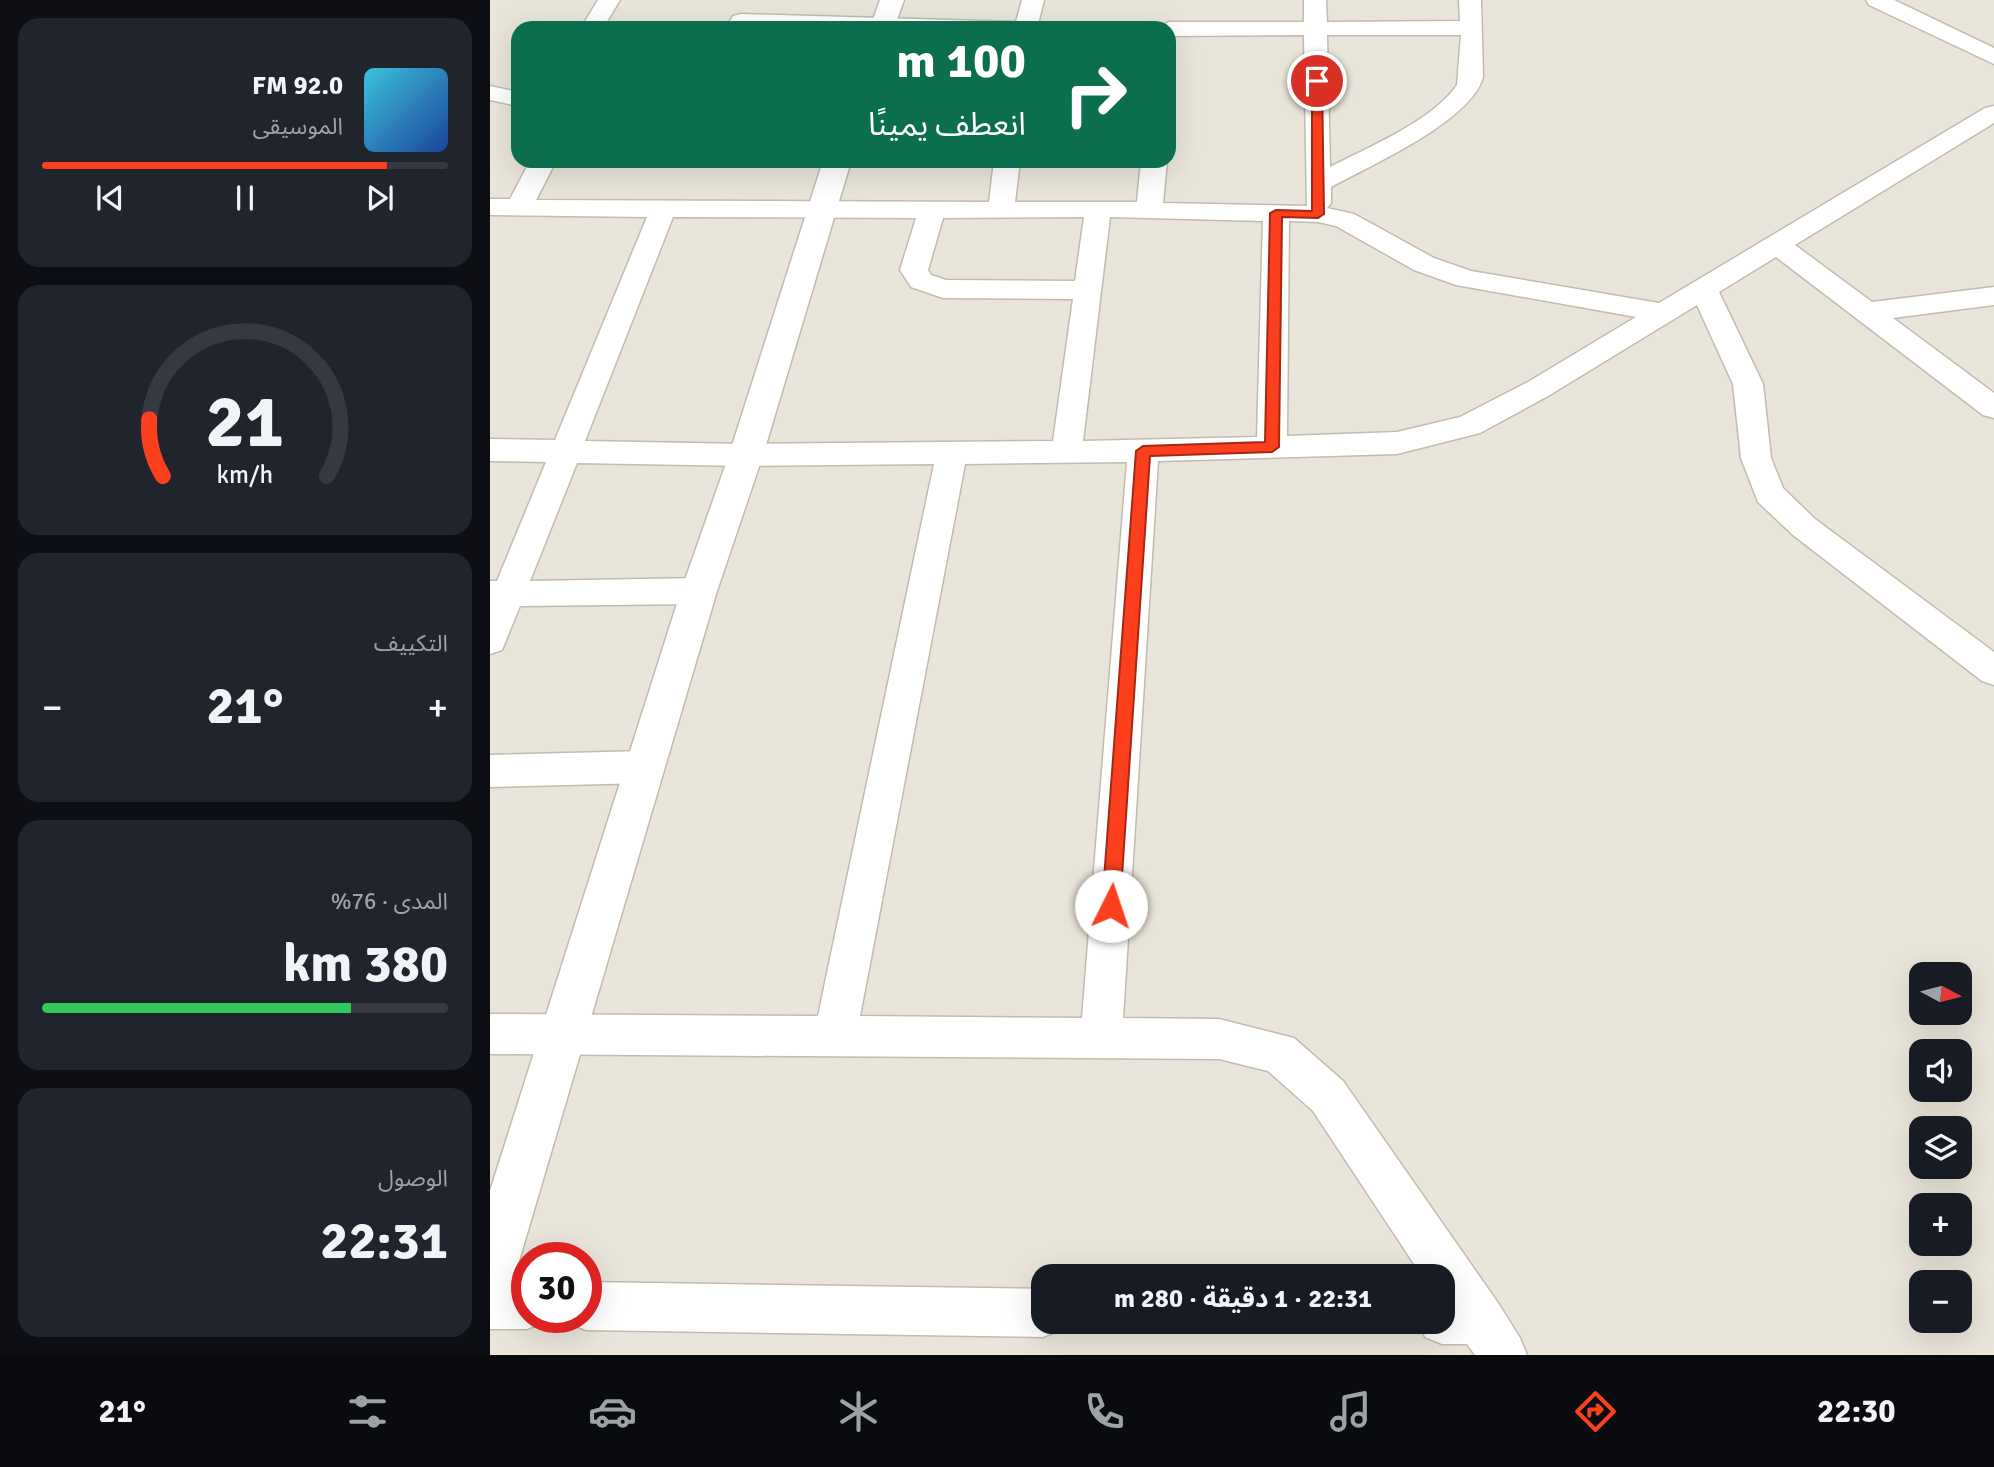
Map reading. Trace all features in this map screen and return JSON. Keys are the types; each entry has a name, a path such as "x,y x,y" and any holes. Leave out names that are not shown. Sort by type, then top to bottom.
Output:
{"street":[{"path":"596,21 609,0"},
{"path":"741,21 750,0"},
{"path":"884,21 892,0"},
{"path":"1028,21 1032,0"},
{"path":"1315,0 1318,214"},
{"path":"1318,183 1435,118 1461,99 1470,84 1471,0"},
{"path":"1877,0 1994,57"},
{"path":"1176,22 1317,30 1472,28"},
{"path":"490,93 511,98"},
{"path":"490,450 746,455 1143,451 1397,443 1469,426 1538,388 1994,113"},
{"path":"519,207 539,168"},
{"path":"490,1271 699,591 746,455 835,168"},
{"path":"1001,209 1006,168"},
{"path":"1149,209 1153,168"},
{"path":"490,207 821,211 1149,209 1318,214 1345,220 1424,264 1466,279 1663,313"},
{"path":"490,640 499,594 567,452 663,209"},
{"path":"1067,450 1098,209"},
{"path":"932,210 914,270 921,281 943,289 1088,290"},
{"path":"1272,447 1276,213"},
{"path":"1776,244 1994,408"},
{"path":"1704,289 1748,384 1756,457 1769,494 1804,527 1994,671"},
{"path":"1866,312 1994,296"},
{"path":"835,1035 952,451"},
{"path":"1101,1040 1143,451"},
{"path":"499,594 699,591"},
{"path":"490,771 645,767"},
{"path":"490,1034 1219,1039 1279,1053 1328,1096 1475,1332"},
{"path":"490,1305 511,1305"},
{"path":"602,1306 1031,1313"}],"shaded area":[{"path":"490,0 1994,0 1994,1355 490,1355"}],"route":[{"path":"1111,906 1143,451 1272,447 1276,213 1318,214 1317,81"}]}
